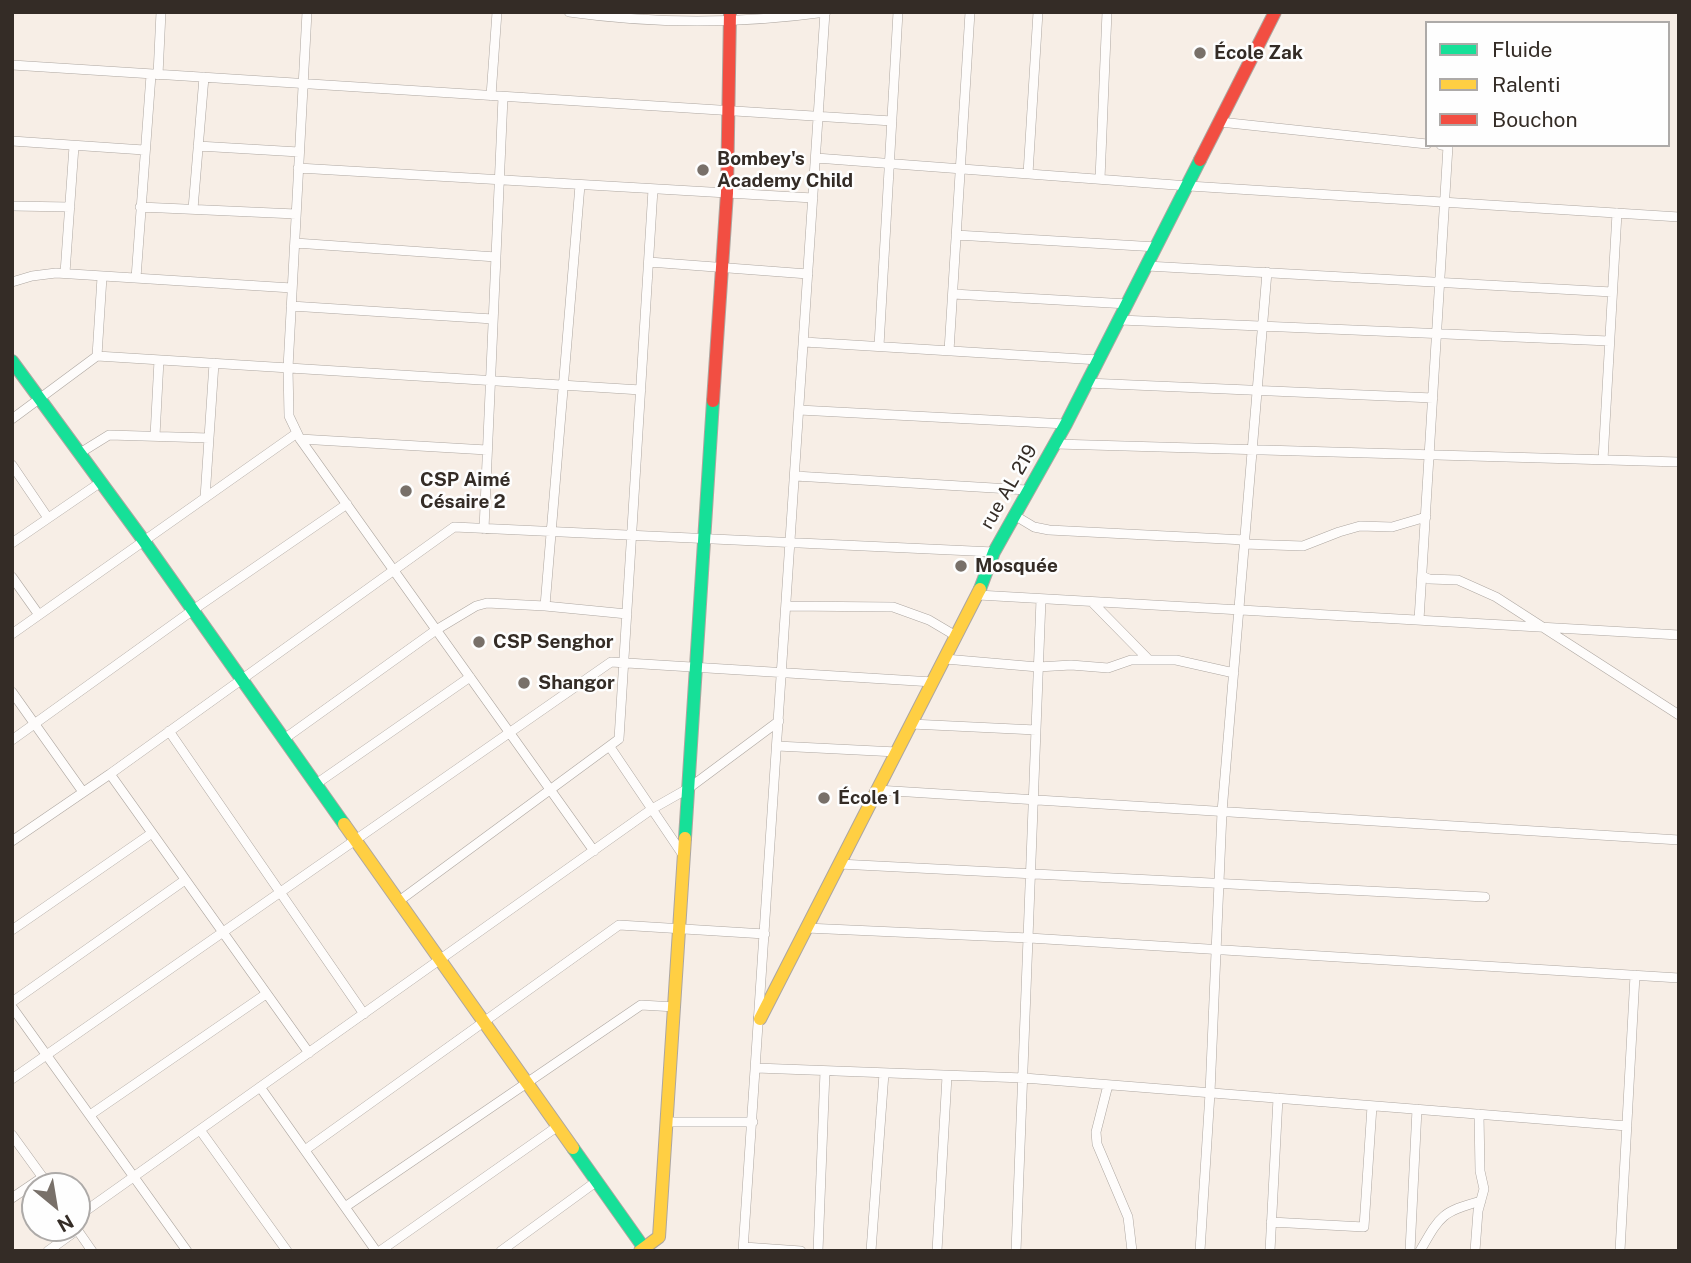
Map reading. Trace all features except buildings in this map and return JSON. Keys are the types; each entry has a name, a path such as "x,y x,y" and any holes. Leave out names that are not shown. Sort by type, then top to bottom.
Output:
{"street":[{"path":"136,278 144,150 161,12"},
{"path":"307,12 288,368 289,416 299,436 594,851"},
{"path":"491,96 497,12"},
{"path":"569,12 623,20 730,17 771,20 825,12 752,1122 746,1249 801,1251"},
{"path":"879,345 898,12"},
{"path":"949,351 971,12"},
{"path":"1028,174 1038,12"},
{"path":"1100,179 1107,12"},
{"name":"rue AL 219","path":"760,1018 978,595 994,552 1027,490 1056,444 1275,12"},
{"path":"12,361 144,541 644,1250 659,1237 727,193 730,17"},
{"path":"12,65 892,121"},
{"path":"193,209 204,77"},
{"path":"484,529 503,97"},
{"path":"1220,122 1425,144"},
{"path":"12,141 144,150"},
{"path":"65,273 74,146"},
{"path":"198,146 299,152"},
{"path":"1419,621 1448,147"},
{"path":"816,158 1189,186 1679,217"},
{"path":"298,168 814,198"},
{"path":"545,606 580,185"},
{"path":"399,901 619,740 653,189"},
{"path":"12,206 70,206"},
{"path":"140,207 296,214"},
{"path":"1603,460 1616,213"},
{"path":"956,235 1157,247"},
{"path":"295,243 496,257"},
{"path":"649,262 808,274"},
{"path":"1147,266 1612,292"},
{"path":"1200,1251 1222,812 1267,272"},
{"path":"12,282 32,276 65,273 292,288"},
{"path":"97,356 102,277"},
{"path":"953,294 1128,304"},
{"path":"291,306 493,319"},
{"path":"1120,320 1609,341"},
{"path":"804,342 1099,360"},
{"path":"12,419 97,356 641,390"},
{"path":"155,436 159,359"},
{"path":"205,498 214,363"},
{"path":"1087,383 1433,398"},
{"path":"799,410 1066,424"},
{"path":"80,453 109,435 209,438"},
{"path":"12,634 205,498 299,436 488,450"},
{"path":"1056,444 1679,462"},
{"path":"12,465 48,518"},
{"path":"795,476 1027,490"},
{"path":"12,543 101,482"},
{"path":"12,740 347,504"},
{"path":"1014,516 1034,527 1049,530 1303,546 1339,531 1360,526 1392,527 1426,517"},
{"path":"12,841 110,774 454,527 994,552"},
{"path":"1422,576 1429,579 1458,580 1475,586 1546,628 1679,715"},
{"path":"12,577 39,615"},
{"path":"978,595 1679,635"},
{"path":"1016,1251 1041,599"},
{"path":"1092,602 1148,659"},
{"path":"284,738 436,630 482,604 545,606 627,614"},
{"path":"787,606 892,607 929,620 956,636"},
{"path":"945,659 1038,667 1071,665 1108,668 1132,660 1176,660 1234,673"},
{"path":"12,1079 611,662 933,682"},
{"path":"316,784 470,677"},
{"path":"12,692 83,792"},
{"path":"91,1207 652,810 689,788 779,721"},
{"path":"911,724 1036,730"},
{"path":"169,731 364,1014"},
{"path":"777,746 897,752"},
{"path":"610,747 684,857"},
{"path":"110,774 309,1053"},
{"path":"877,790 1679,840"},
{"path":"12,930 152,833"},
{"path":"839,864 1485,897"},
{"path":"185,880 12,1004 187,1251"},
{"path":"305,1150 619,925 765,934"},
{"path":"806,928 1029,938 1679,978"},
{"path":"1620,1251 1635,975"},
{"path":"90,1115 267,994"},
{"path":"345,1206 641,1005 674,1007"},
{"path":"756,1068 1024,1078 1627,1126"},
{"path":"818,1251 825,1071"},
{"path":"871,1251 884,1073"},
{"path":"937,1251 947,1076"},
{"path":"1108,1085 1096,1132 1097,1144 1128,1217 1132,1251"},
{"path":"260,1087 378,1251 558,1126"},
{"path":"1270,1251 1278,1098"},
{"path":"1272,1222 1364,1227 1372,1106"},
{"path":"1410,1251 1417,1109"},
{"path":"1475,1251 1484,1189 1480,1171 1479,1114"},
{"path":"667,1122 752,1122"},
{"path":"200,1130 287,1251"},
{"path":"12,1135 39,1172"},
{"path":"501,1251 597,1181"},
{"path":"1420,1251 1436,1221 1453,1208 1481,1200"}],"traffic: fast":[{"path":"980,589 994,552 1066,424 1200,160"},
{"path":"12,361 144,541 344,824"},
{"path":"685,838 713,401"},
{"path":"573,1148 646,1251"}],"traffic: slow":[{"path":"760,1019 980,589"},
{"path":"344,824 573,1148"},
{"path":"640,1251 659,1237 685,838"}],"traffic: jam":[{"path":"713,401 727,193 730,12"},
{"path":"1200,160 1275,12"}],"place":[{"name":"École Zak","path":"1200,53"},
{"name":"Bombey's Academy Child","path":"703,170"},
{"name":"CSP Aimé Césaire 2","path":"406,491"},
{"name":"Mosquée","path":"961,566"},
{"name":"CSP Senghor","path":"479,642"},
{"name":"Shangor","path":"524,683"},
{"name":"École 1","path":"824,798"}]}
